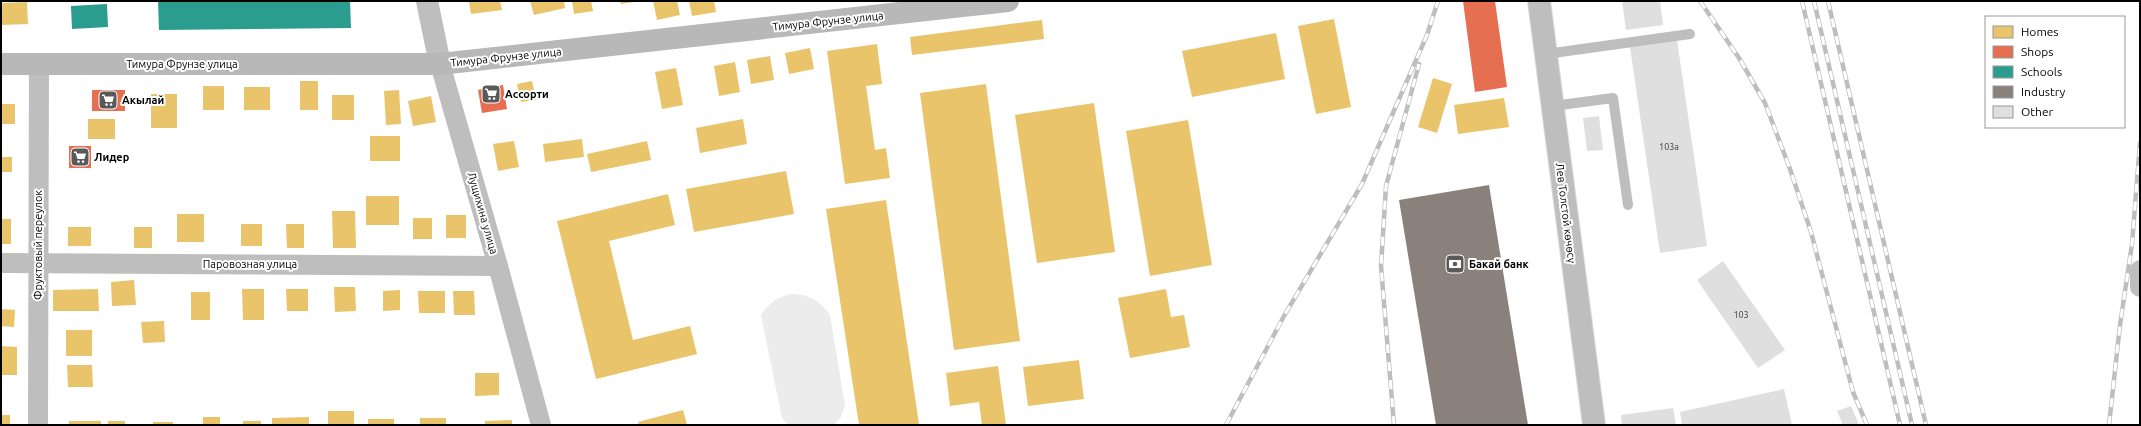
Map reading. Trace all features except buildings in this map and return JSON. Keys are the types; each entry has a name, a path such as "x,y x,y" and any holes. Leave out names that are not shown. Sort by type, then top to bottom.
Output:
{"main road":[{"name":"Лущихина улица","path":"426,1 440,64"},
{"name":"Тимура Фрунзе улица","path":"1,64 440,64 1008,1"},
{"name":"Лев Толстой көчөсү","path":"1539,1 1594,425"}],"street":[{"name":"Фруктовый переулок","path":"38,425 39,64"},
{"name":"Лущихина улица","path":"440,64 498,266 541,425"},
{"name":"Паровозная улица","path":"1,263 498,266"},
{"path":"2140,270 2140,287"}],"lane":[{"path":"1546,54 1690,34"},
{"path":"1553,106 1613,98 1628,205"}],"shaded area":[{"path":"790,294 803,295 813,299 822,305 830,315 845,405 841,417 834,425 788,425 782,418 761,315 773,302"}],"railway":[{"path":"1226,425 1284,316 1362,184 1427,35 1438,1"},
{"path":"1700,1 1739,58 1765,103 1790,169 1811,232 1853,392 1867,425"},
{"path":"1802,1 1900,425"},
{"path":"1814,1 1912,425"},
{"path":"1828,1 1926,425"},
{"path":"1394,425 1381,266 1386,186 1419,64"},
{"path":"2109,425 2120,325 2132,244 2140,143"}],"place":[{"name":"Ассорти","path":"491,94"},
{"name":"Акылай","path":"108,100"},
{"name":"Лидер","path":"80,157"},
{"name":"Бакай банк","path":"1455,264"}]}
